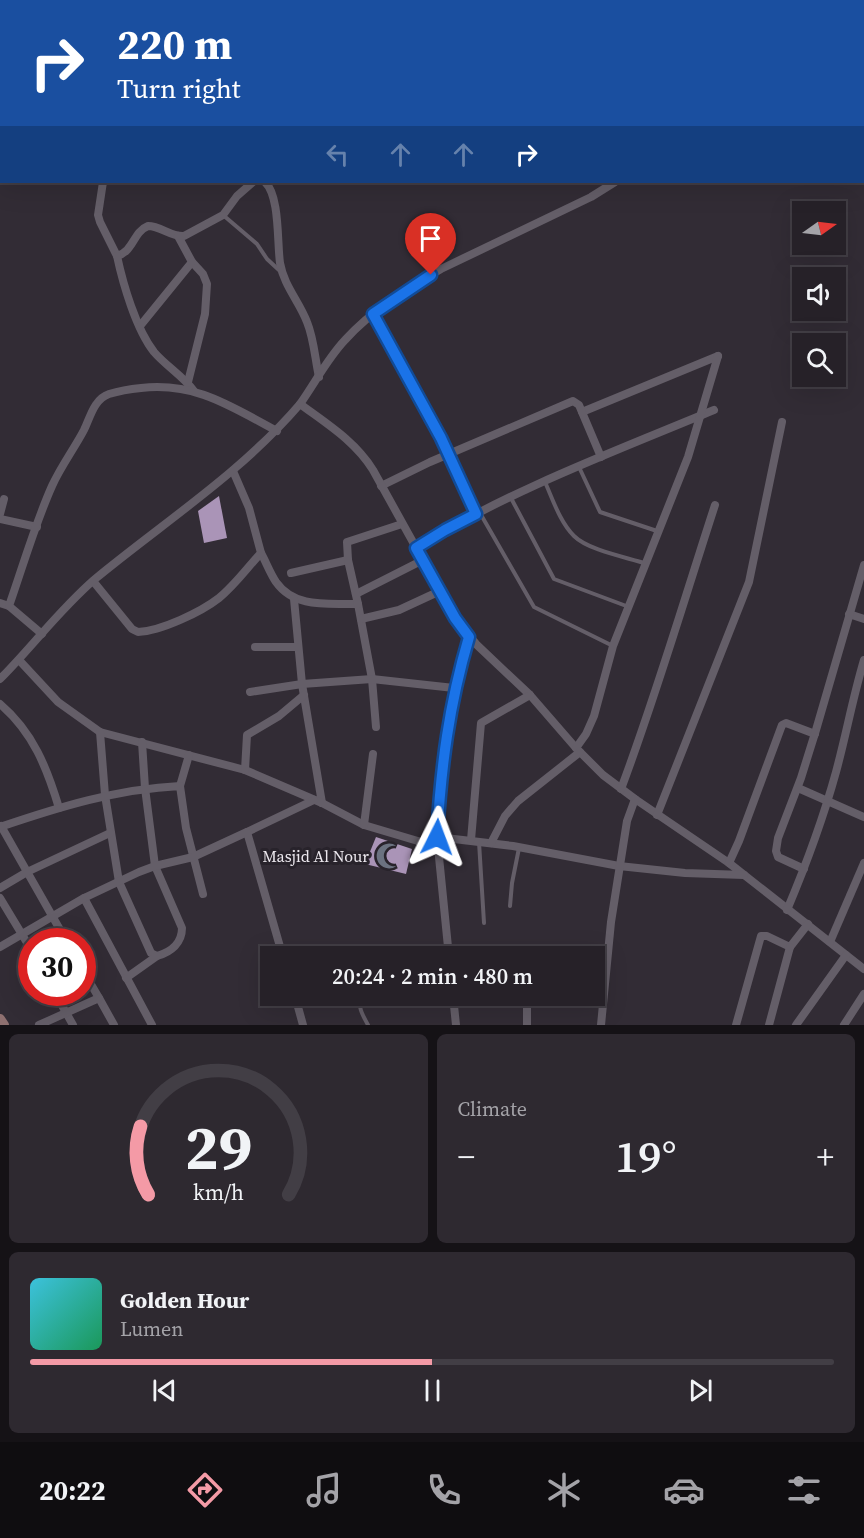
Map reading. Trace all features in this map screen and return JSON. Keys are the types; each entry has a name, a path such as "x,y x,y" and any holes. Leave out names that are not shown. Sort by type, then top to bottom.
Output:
{"street":[{"path":"103,183 98,215 117,256 122,280 140,326 154,352 188,382 194,391"},
{"path":"178,237 223,215 241,191 252,183"},
{"path":"266,183 273,197 283,273 287,286 308,323 319,377"},
{"path":"0,679 93,581 233,471 277,431 300,404 345,339 373,314 441,269 591,197 613,183"},
{"path":"117,256 131,247 139,231 148,226 163,229 178,237 192,262 203,274 207,284 207,295 188,382"},
{"path":"140,326 192,262"},
{"path":"373,314 450,454 478,513"},
{"path":"491,843 505,816 518,801 578,750 586,734 594,716 613,646 688,457 718,356 582,412"},
{"path":"9,606 52,485 94,408 102,398 109,394 158,386 177,387 194,391 232,407 277,431"},
{"path":"381,486 571,402 578,403 602,457"},
{"path":"300,404 349,440 368,461 455,618 469,637 530,695 578,750 621,789 729,863 864,969"},
{"path":"416,548 478,513 714,410"},
{"path":"657,815 748,582 782,422"},
{"path":"233,471 249,508 261,553 275,580 294,599 308,603 358,604"},
{"path":"0,514 4,499"},
{"path":"621,789 647,717 715,505"},
{"path":"0,519 37,527"},
{"path":"376,727 372,679 346,546 348,540 373,535 402,524"},
{"path":"93,581 135,632 145,632 168,625 208,606 227,590 261,553"},
{"path":"291,573 348,560"},
{"path":"356,594 423,560"},
{"path":"804,869 781,859 776,851 778,838 798,788 864,565"},
{"path":"361,619 399,610 440,591"},
{"path":"294,599 297,647 318,801"},
{"path":"0,603 9,606 42,634"},
{"path":"849,614 864,619"},
{"path":"448,946 437,837 443,758 454,688 469,637"},
{"path":"255,647 297,647"},
{"path":"19,660 58,702 100,732 245,770 318,801 364,825 438,847"},
{"path":"787,910 804,869 827,801 864,660"},
{"path":"250,692 302,684 372,679 454,688"},
{"path":"245,770 246,743 250,732 279,716 304,695"},
{"path":"475,841 481,723 530,695"},
{"path":"0,704 21,725 36,746 46,766 59,808"},
{"path":"729,863 782,725 786,723 815,734"},
{"path":"100,732 105,795 119,882 152,953 157,956"},
{"path":"126,978 177,944 182,935 182,928 155,866 145,788 142,742"},
{"path":"364,825 373,754"},
{"path":"189,755 180,786 193,857 203,894"},
{"path":"59,928 1,826 105,795 145,788 180,786"},
{"path":"798,788 864,817"},
{"path":"601,1025 607,954 620,866 627,821 635,799"},
{"path":"32,928 84,898 155,866 193,857 318,801"},
{"path":"247,832 280,946"},
{"path":"0,888 27,872 110,833"},
{"path":"437,837 519,847 620,866 685,873 744,875"},
{"path":"830,942 864,863"},
{"path":"0,898 18,928"},
{"path":"84,898 152,1025"},
{"path":"769,1025 790,947 808,924"},
{"path":"0,946 18,936"},
{"path":"736,1025 761,936 767,936 790,947"},
{"path":"796,1025 846,955"},
{"path":"96,993 114,1025"},
{"path":"844,1025 864,994"},
{"path":"39,1025 99,998"},
{"path":"63,1006 73,1025"},
{"path":"298,1006 303,1025"},
{"path":"454,1006 456,1025"},
{"path":"527,1006 527,1025"},
{"path":"0,1019 4,1025"}],"lane":[{"path":"223,215 256,244 267,260 283,273"},
{"path":"579,467 600,512 658,531"},
{"path":"545,482 566,525 576,538 596,548 646,564"},
{"path":"511,498 554,579 629,607"},
{"path":"478,513 534,607 613,646"},
{"path":"475,841 484,923"},
{"path":"510,906 519,847"},
{"path":"360,1006 368,1025"}],"building":[{"path":"219,496 227,538 204,543 198,511"},
{"name":"Masjid Al Nour","path":"376,837 412,849 406,874 365,864"}],"place":[{"name":"Masjid Al Nour","path":"389,856"}],"route":[{"path":"431,275 373,314 450,454 476,514 416,548 455,618 469,637 454,688 447,730 437,837"}]}
